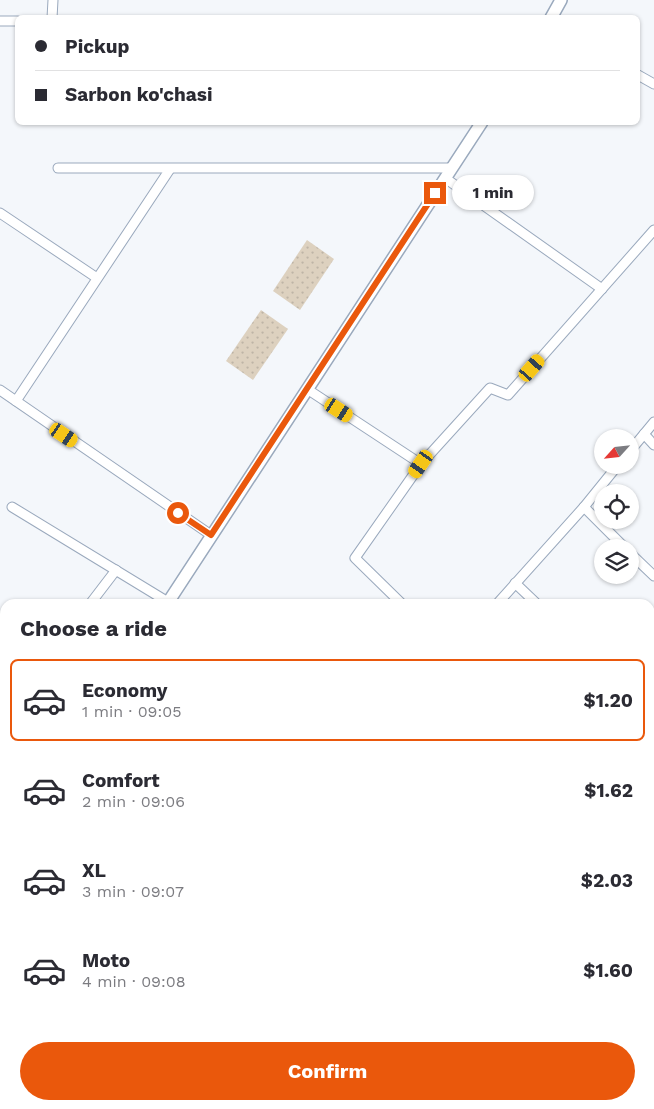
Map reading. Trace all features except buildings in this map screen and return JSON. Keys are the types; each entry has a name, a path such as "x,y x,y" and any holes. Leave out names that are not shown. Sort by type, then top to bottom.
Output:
{"street":[{"path":"52,15 53,0"},
{"path":"553,15 562,0"},
{"path":"0,21 15,21"},
{"path":"640,75 654,84"},
{"path":"170,599 480,125"},
{"path":"58,168 448,173 602,289"},
{"path":"16,401 170,169"},
{"path":"0,214 97,278"},
{"path":"397,599 355,558 421,464 490,388 508,395 654,230"},
{"path":"307,389 421,464"},
{"path":"0,390 211,535"},
{"path":"639,440 654,422"},
{"path":"644,434 654,445"},
{"path":"502,599 611,474"},
{"path":"12,507 161,599"},
{"path":"584,507 616,539"},
{"path":"639,562 654,576"},
{"path":"94,599 116,570"},
{"path":"515,583 532,599"}],"green space":[{"path":"307,240 334,259 300,310 273,291"},
{"path":"261,310 288,329 253,380 226,361"}],"route":[{"path":"178,513 211,535 435,193"}]}
